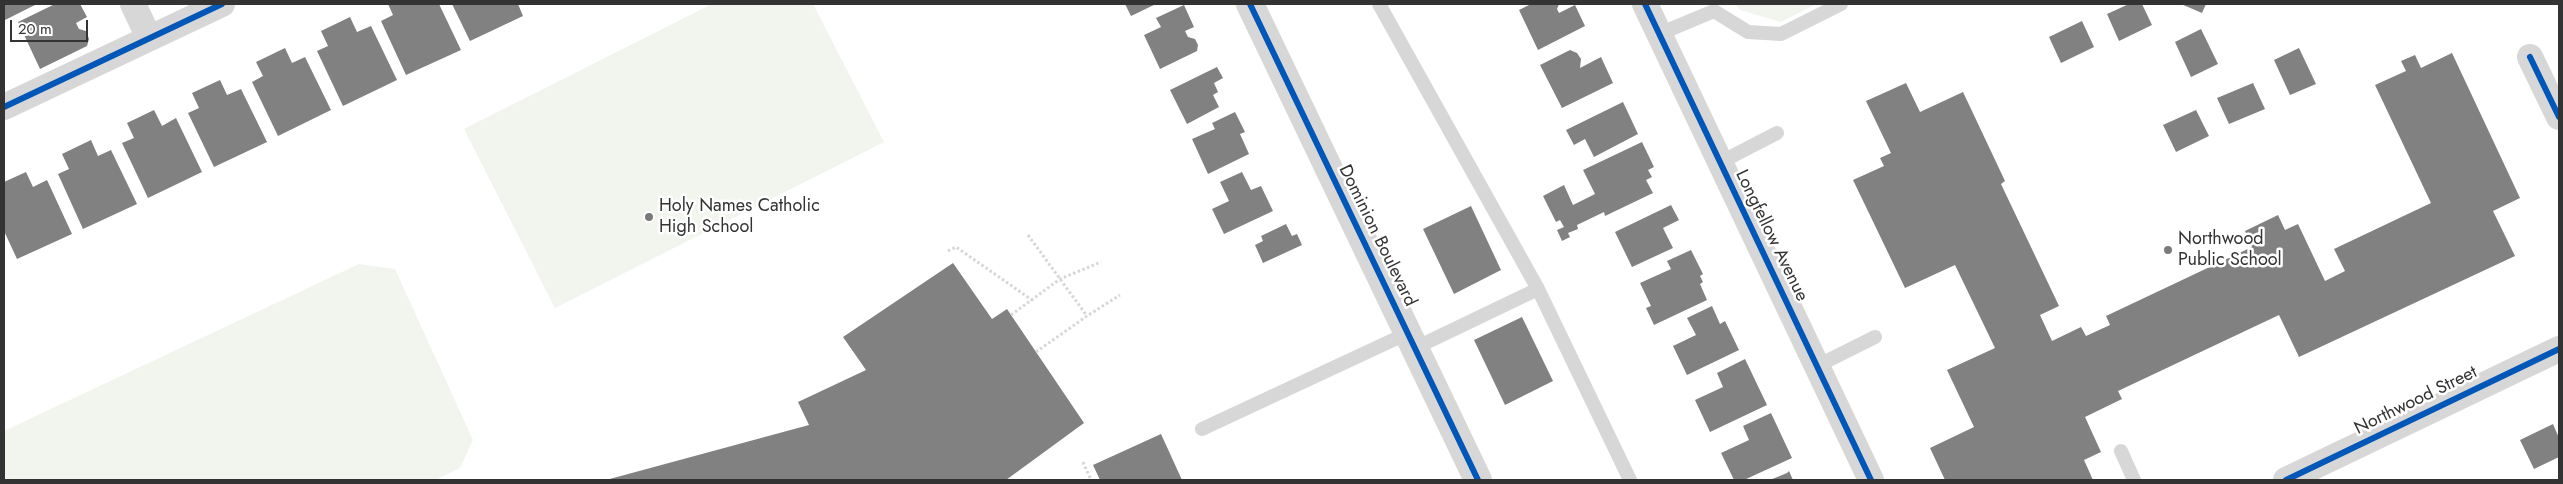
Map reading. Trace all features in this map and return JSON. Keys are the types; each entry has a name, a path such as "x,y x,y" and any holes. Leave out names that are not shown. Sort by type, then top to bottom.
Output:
{"street":[{"path":"133,4 149,38"},
{"path":"4,107 222,4"},
{"name":"Dominion Boulevard","path":"1250,4 1478,480"},
{"name":"Longfellow Avenue","path":"1644,4 1870,480"},
{"path":"2530,57 2559,117"},
{"name":"Northwood Street","path":"2286,480 2559,349"}],"lane":[{"path":"1379,4 1538,289 1630,480"},
{"path":"1659,34 1714,8 1748,32 1781,34 1841,4"},
{"path":"1719,163 1777,134"},
{"path":"1202,429 1538,289"},
{"path":"1817,366 1875,337"},
{"path":"2121,451 2134,480"}],"path":[{"path":"1028,235 1086,316"},
{"path":"948,251 956,246 1032,300"},
{"path":"1012,316 1060,279 1101,262"},
{"path":"1036,352 1086,316 1120,295"},
{"path":"1083,462 1091,480"}],"shaded area":[{"path":"712,4 813,4 884,142 555,308 464,129"},
{"path":"1735,4 1816,4 1781,22 1740,10"},
{"path":"359,264 395,269 473,440 460,468 435,480 4,480 4,431"}],"building":[{"path":"4,4 37,4 5,20"},
{"path":"55,4 80,4 87,17 76,23 79,29 86,31 89,39 87,46 40,69 18,22"},
{"path":"388,4 439,4 461,50 406,75 381,21 393,15"},
{"path":"452,4 518,4 523,16 470,41"},
{"path":"1125,4 1156,4 1131,16"},
{"path":"1531,4 1559,4 1557,9 1559,13 1575,5 1585,26 1538,50 1519,10"},
{"path":"2129,4 2142,4 2152,25 2119,41 2107,14"},
{"path":"2181,4 2206,4 2202,13"},
{"path":"1184,5 1194,27 1185,31 1188,37 1195,39 1198,45 1197,51 1160,69 1144,35 1161,27 1156,18"},
{"path":"350,17 357,32 371,26 397,80 343,106 317,51 328,46 321,31"},
{"path":"2082,21 2094,47 2061,63 2049,37"},
{"path":"2201,29 2218,64 2191,77 2175,42"},
{"path":"285,48 292,63 305,57 331,110 278,136 252,82 263,76 256,62"},
{"path":"2299,48 2316,84 2290,95 2274,60"},
{"path":"1570,50 1577,53 1581,59 1580,68 1601,57 1613,83 1562,108 1540,65"},
{"path":"2452,53 2520,198 2493,211 2515,256 2299,357 2279,315 2118,391 2122,399 2085,417 2101,452 2084,460 2093,480 1945,480 1930,448 1974,427 1947,370 1995,348 1955,265 1905,288 1853,180 1884,166 1880,158 1891,153 1866,101 1906,83 1920,112 1963,92 2005,181 2001,184 2059,306 2040,315 2052,341 2081,327 2086,336 2110,325 2106,316 2252,247 2245,231 2278,215 2285,230 2298,224 2325,281 2345,271 2334,249 2431,203 2375,85 2406,71 2401,61 2415,55 2421,68"},
{"path":"1217,67 1223,78 1214,83 1218,92 1213,95 1219,107 1187,124 1170,90"},
{"path":"220,80 227,95 241,89 267,142 214,167 188,113 199,108 192,93"},
{"path":"2253,83 2265,109 2229,124 2217,98"},
{"path":"1623,102 1638,134 1594,157 1585,139 1574,145 1566,130"},
{"path":"154,110 162,126 176,118 202,172 148,198 122,143 134,138 127,123"},
{"path":"2196,110 2209,136 2176,152 2163,125"},
{"path":"1235,112 1245,132 1240,134 1249,154 1208,174 1192,139 1215,129 1212,123"},
{"path":"91,140 98,156 111,150 137,204 83,229 58,174 69,169 62,154"},
{"path":"1642,142 1654,167 1648,170 1652,177 1646,180 1653,193 1605,216 1604,212 1577,225 1578,229 1568,233 1570,237 1562,241 1557,230 1564,227 1560,220 1556,222 1543,196 1564,185 1573,205 1595,194 1583,170"},
{"path":"26,172 33,187 47,180 72,234 17,259 4,231 4,182"},
{"path":"1242,172 1251,190 1261,186 1273,211 1224,234 1212,209 1229,201 1220,182"},
{"path":"1671,205 1679,220 1663,228 1673,248 1632,267 1615,232"},
{"path":"1471,206 1501,270 1454,294 1423,229"},
{"path":"1286,224 1292,236 1297,234 1302,245 1263,263 1255,245 1263,241 1261,236"},
{"path":"1691,250 1703,274 1700,276 1703,282 1700,284 1707,300 1654,325 1646,308 1651,306 1640,283 1671,269 1667,261"},
{"path":"953,263 992,319 1007,309 1084,423 1006,480 606,480 809,425 798,402 866,370 843,337"},
{"path":"1712,306 1720,324 1725,321 1739,350 1687,375 1673,346 1696,335 1687,318"},
{"path":"1522,317 1553,381 1505,405 1474,340"},
{"path":"1745,359 1767,405 1710,432 1695,400 1723,387 1717,373"},
{"path":"1771,413 1792,458 1744,480 1734,480 1721,453 1749,440 1743,426"},
{"path":"2553,424 2559,438 2559,457 2534,469 2520,440"},
{"path":"1161,434 1182,480 1100,480 1093,465"},
{"path":"1789,471 1793,480 1770,480 1787,473"}],"cycle path":[{"path":"4,107 222,4"},
{"path":"1250,4 1478,480"},
{"path":"1645,4 1871,480"},
{"path":"2530,57 2559,117"},
{"path":"2286,480 2559,349"}],"place":[{"name":"Holy Names Catholic High School","path":"649,217"},
{"name":"Northwood Public School","path":"2168,250"}]}
